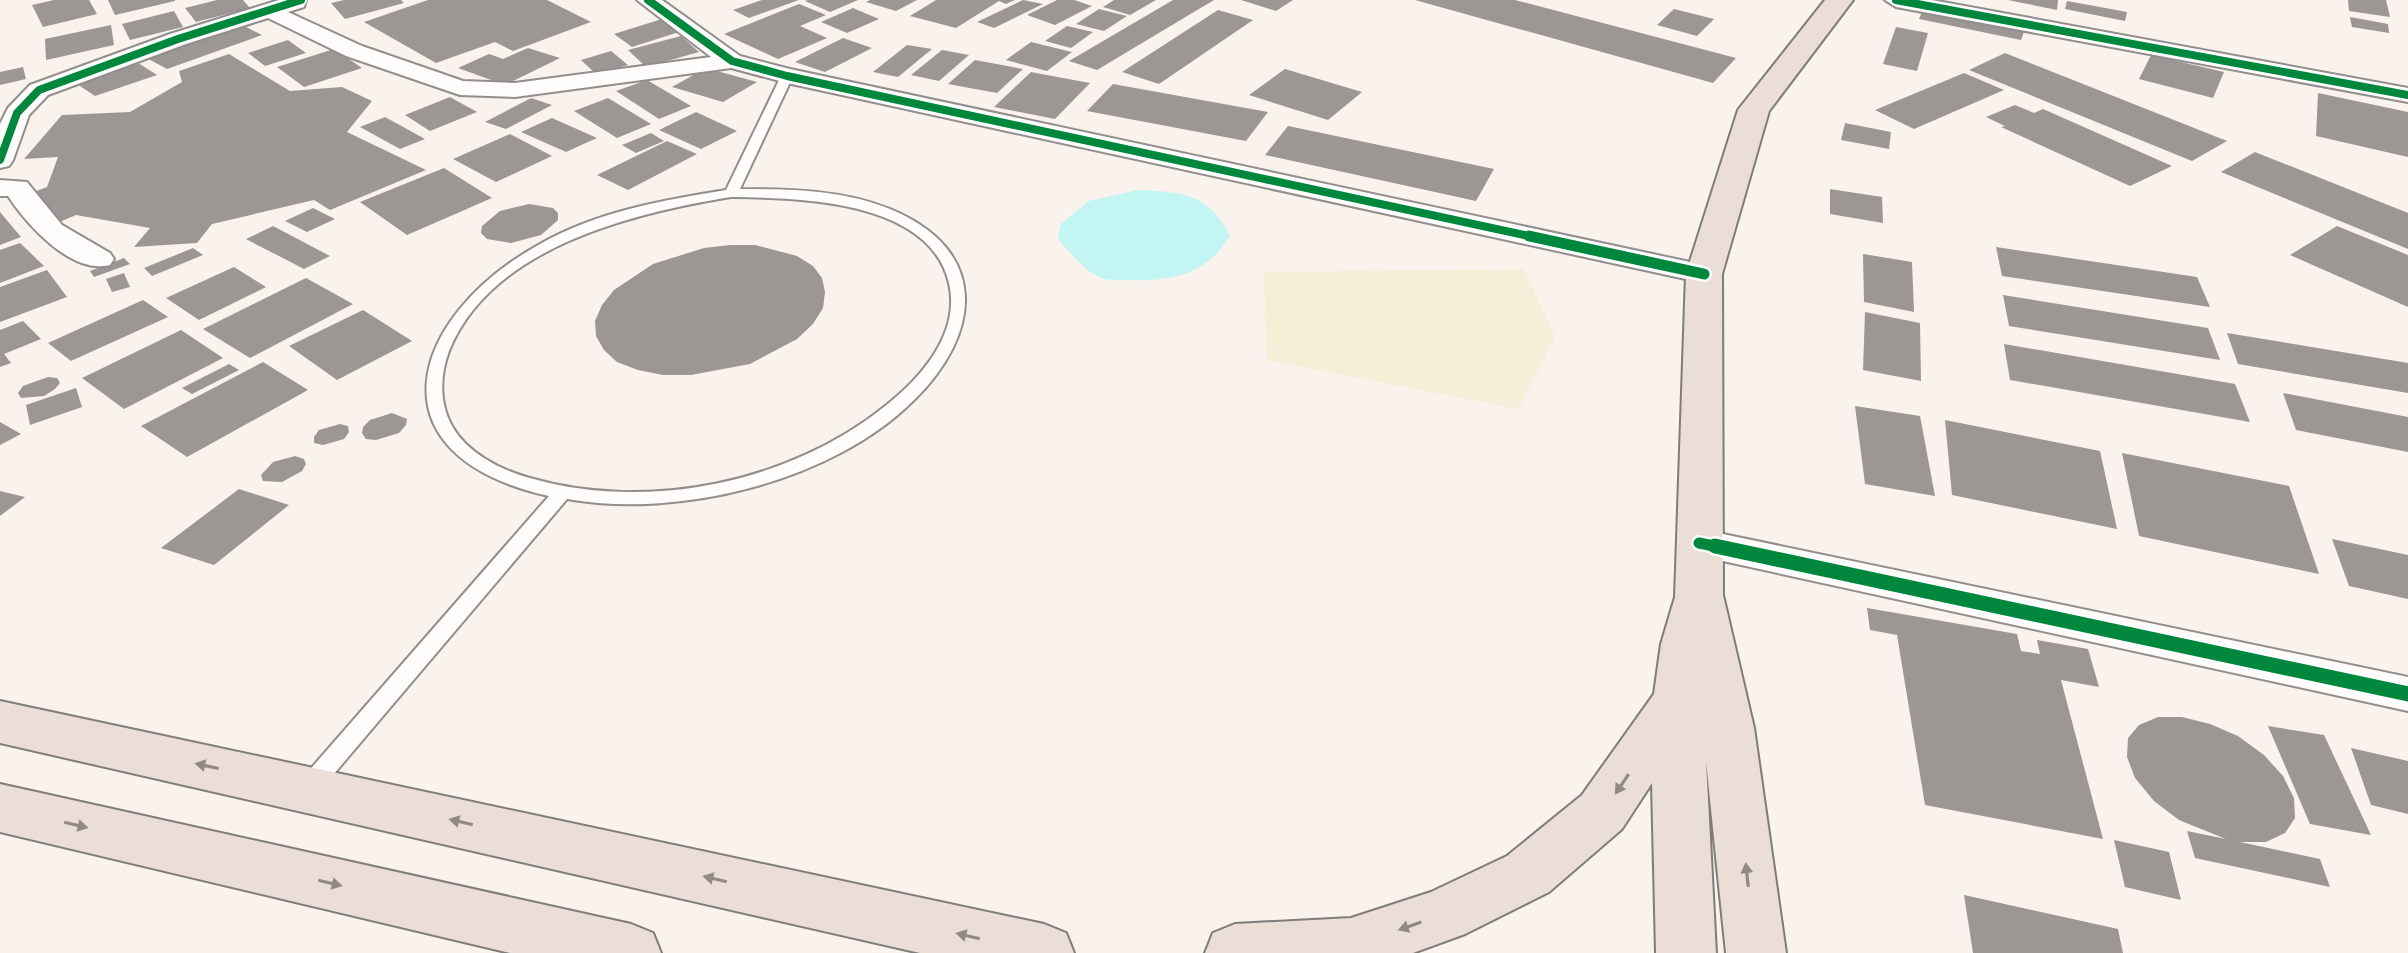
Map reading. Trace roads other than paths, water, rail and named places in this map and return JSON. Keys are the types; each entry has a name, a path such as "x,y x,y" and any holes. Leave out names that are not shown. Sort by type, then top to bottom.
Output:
{"main road":[{"path":"1756,953 1735,767 1711,636 1699,595 1704,274 1754,110 1839,0"},
{"path":"1686,953 1688,901 1676,761 1686,634 1699,595"},
{"path":"1235,953 1351,946 1444,915 1528,874 1602,812 1681,696"},
{"path":"0,722 1044,953"},
{"path":"0,808 631,953"}],"street":[{"path":"0,160 17,113 39,90 149,49 301,0"},
{"path":"648,0 732,61 787,76 1704,274"},
{"path":"1896,0 2408,95"},
{"path":"273,10 280,17 354,51 460,88 515,90 732,61"},
{"path":"0,188 17,188 37,221 51,234 99,259"},
{"path":"1699,543 2408,694"}],"lane":[{"path":"731,193 787,76"},
{"path":"731,193 791,193 847,200 894,217 930,241 953,272 960,309 948,350 915,392 864,432 797,465 719,489 637,498 562,493 503,477 460,449 437,415 432,377 445,338 473,301 513,268 561,239 616,217 674,202 731,193"},
{"path":"308,788 562,493"}],"water":[{"path":"1138,190 1181,194 1203,203 1222,222 1230,236 1210,259 1174,277 1111,280 1091,273 1058,239 1061,224 1089,201"}]}
